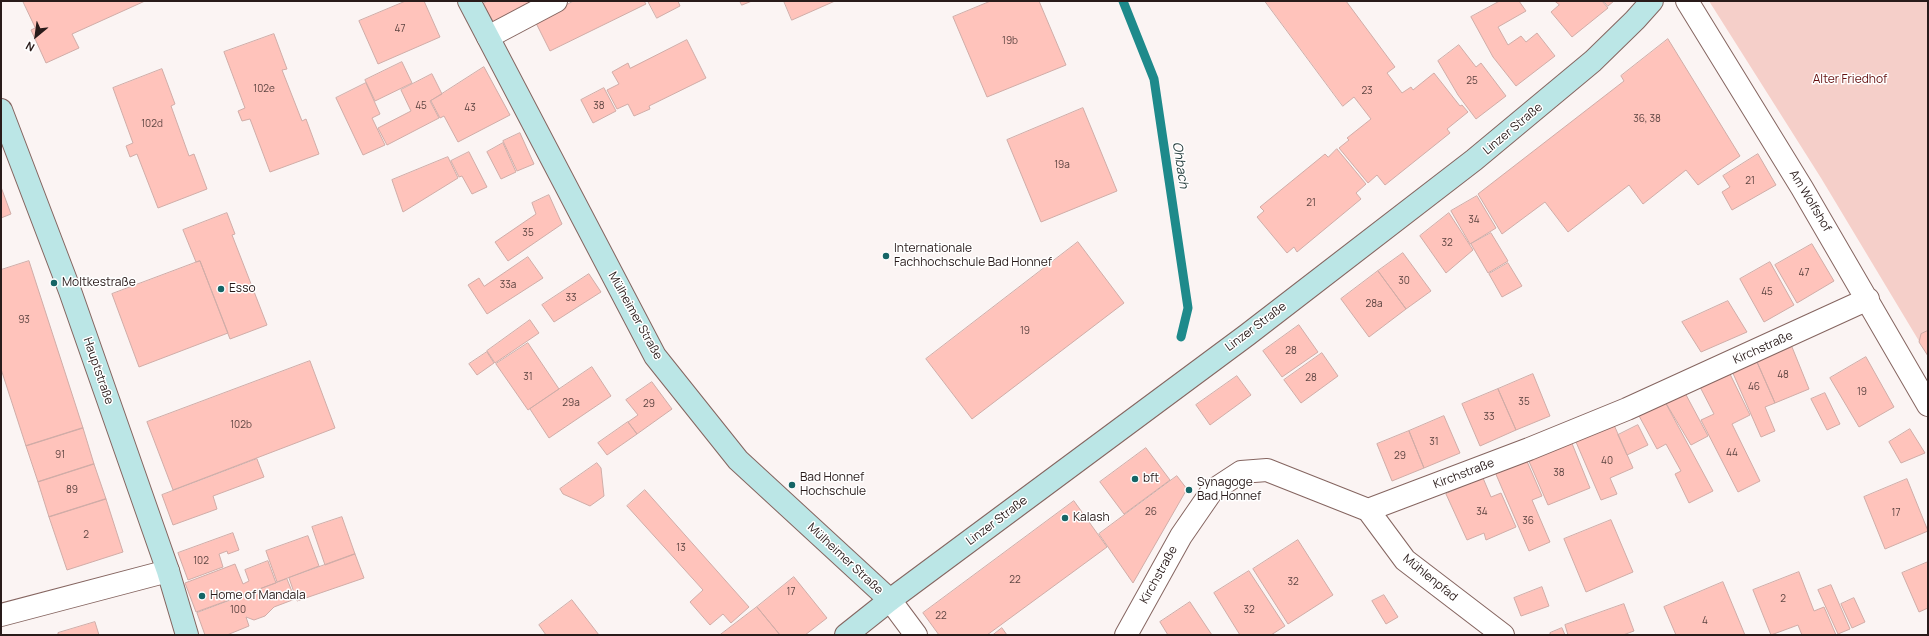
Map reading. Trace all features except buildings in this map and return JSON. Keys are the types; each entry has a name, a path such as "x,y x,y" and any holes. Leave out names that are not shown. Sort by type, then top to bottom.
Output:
{"main road":[{"name":"Mülheimer Straße","path":"469,1 655,356 738,460 890,600"},
{"name":"Linzer Straße","path":"846,635 890,600 1247,335 1474,160 1593,61 1635,20 1652,1"},
{"name":"Hauptstraße","path":"1,110 60,261 168,571 187,635"}],"street":[{"path":"488,37 556,1"},
{"name":"Am Wolfshof","path":"1687,1 1802,188 1868,299 1928,405"},
{"name":"Kirchstraße","path":"1126,635 1181,536 1212,491 1241,472 1267,470 1368,510 1529,449 1620,412 1868,299"},
{"name":"Mühlenpfad","path":"1368,510 1405,560 1503,635"},
{"path":"1,615 168,571"},
{"name":"Mülheimer Straße","path":"890,600 916,635"}],"green space":[{"name":"Alter Friedhof","path":"1709,1 1928,1 1928,356 1821,178"}],"waterway":[{"name":"Ohbach","path":"1123,1 1154,79 1188,308 1181,337"}],"place":[{"name":"Internationale Fachhochschule Bad Honnef","path":"886,256"},
{"name":"Moltkestraße","path":"54,283"},
{"name":"Esso","path":"221,289"},
{"name":"bft","path":"1135,479"},
{"name":"Bad Honnef Hochschule","path":"792,485"},
{"name":"Synagoge Bad Honnef","path":"1189,490"},
{"name":"Kalash","path":"1065,518"},
{"name":"Home of Mandala","path":"202,596"}]}
